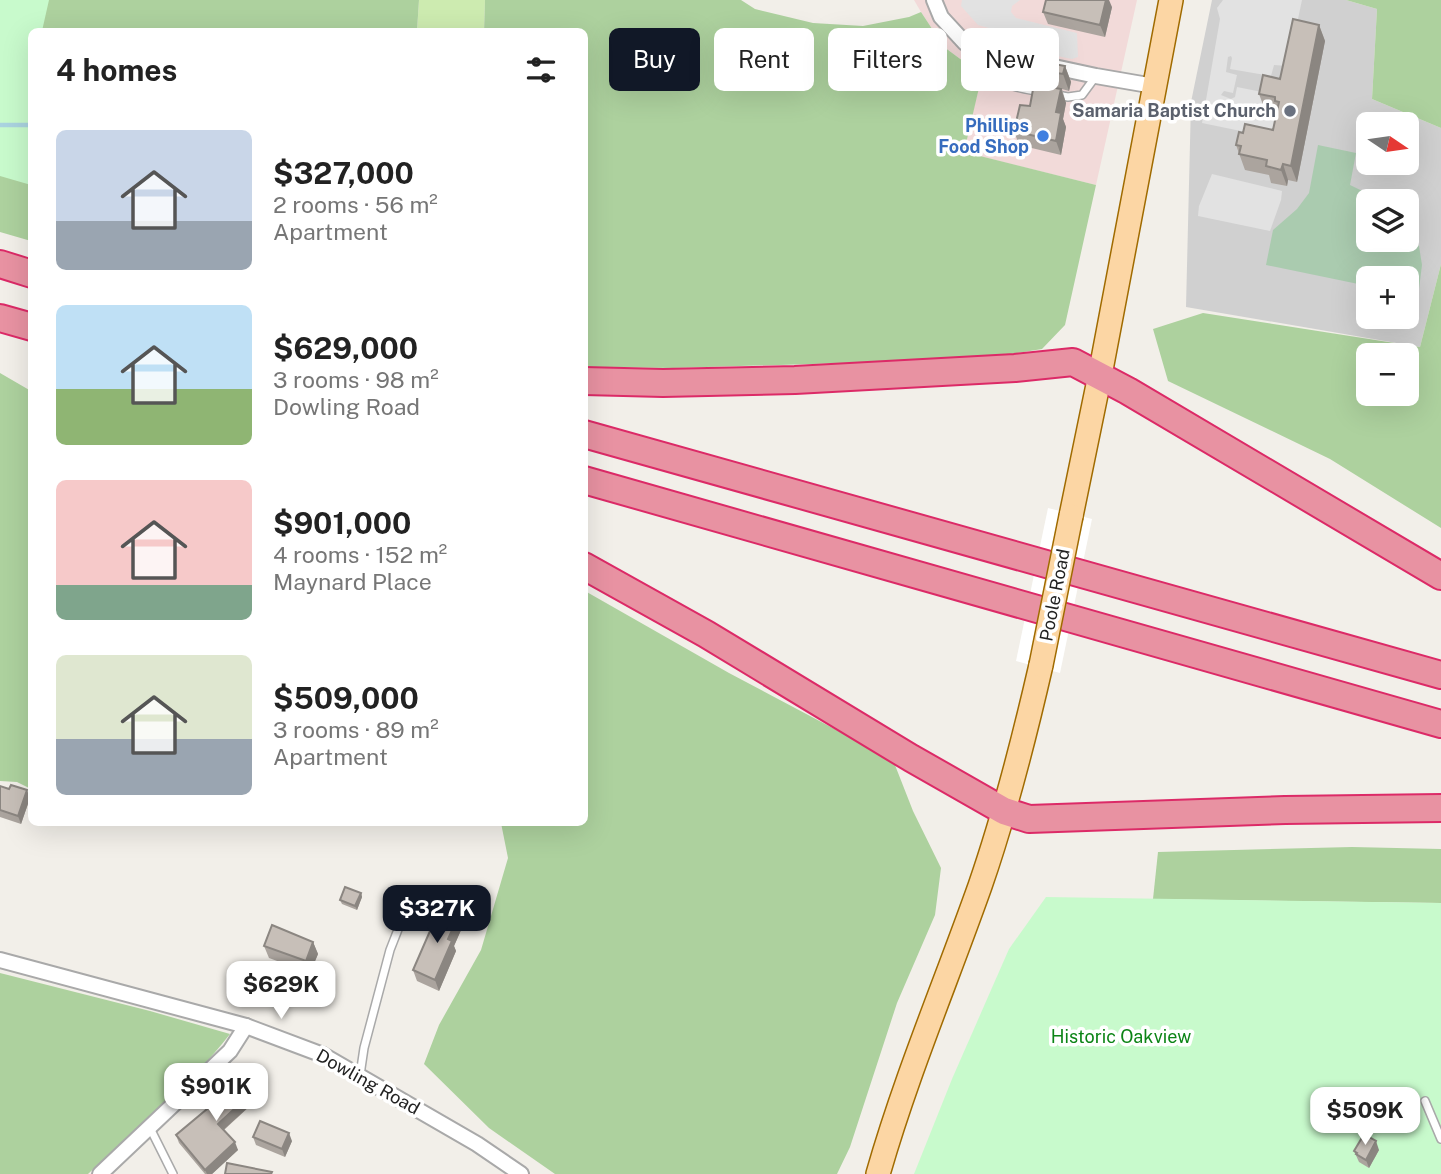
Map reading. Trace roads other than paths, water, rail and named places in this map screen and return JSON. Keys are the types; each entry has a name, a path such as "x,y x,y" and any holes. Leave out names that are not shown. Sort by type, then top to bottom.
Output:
{"highway":[{"path":"0,264 28,273"},
{"path":"0,318 28,326"},
{"path":"588,381 663,383 795,380 1015,368 1073,362 1100,375 1441,576"},
{"path":"588,435 1441,675"},
{"path":"588,481 1441,724"},
{"path":"588,568 706,634 1004,811 1029,819 1259,810 1441,808"}],"main road":[{"name":"Poole Road","path":"878,1174 893,1120 981,884 1024,740 1100,375 1171,0"}],"street":[{"path":"934,0 941,17 961,39"},
{"path":"1059,68 1154,86"},
{"name":"Dowling Road","path":"0,960 246,1026 323,1055 477,1144 521,1174"},
{"path":"100,1174 230,1051 246,1026"}],"lane":[{"path":"1036,91 1075,97 1082,95 1096,76"},
{"path":"360,1076 364,1048 390,950 399,927 411,917"},
{"path":"1426,1101 1441,1139"},
{"path":"150,1128 173,1174"}],"waterway":[{"path":"0,125 28,125"}],"place":[{"name":"Samaria Baptist Church","path":"1290,111"},
{"name":"Phillips Food Shop","path":"1043,136"}],"park label":[{"name":"Historic Oakview","path":"1121,1037"}]}
